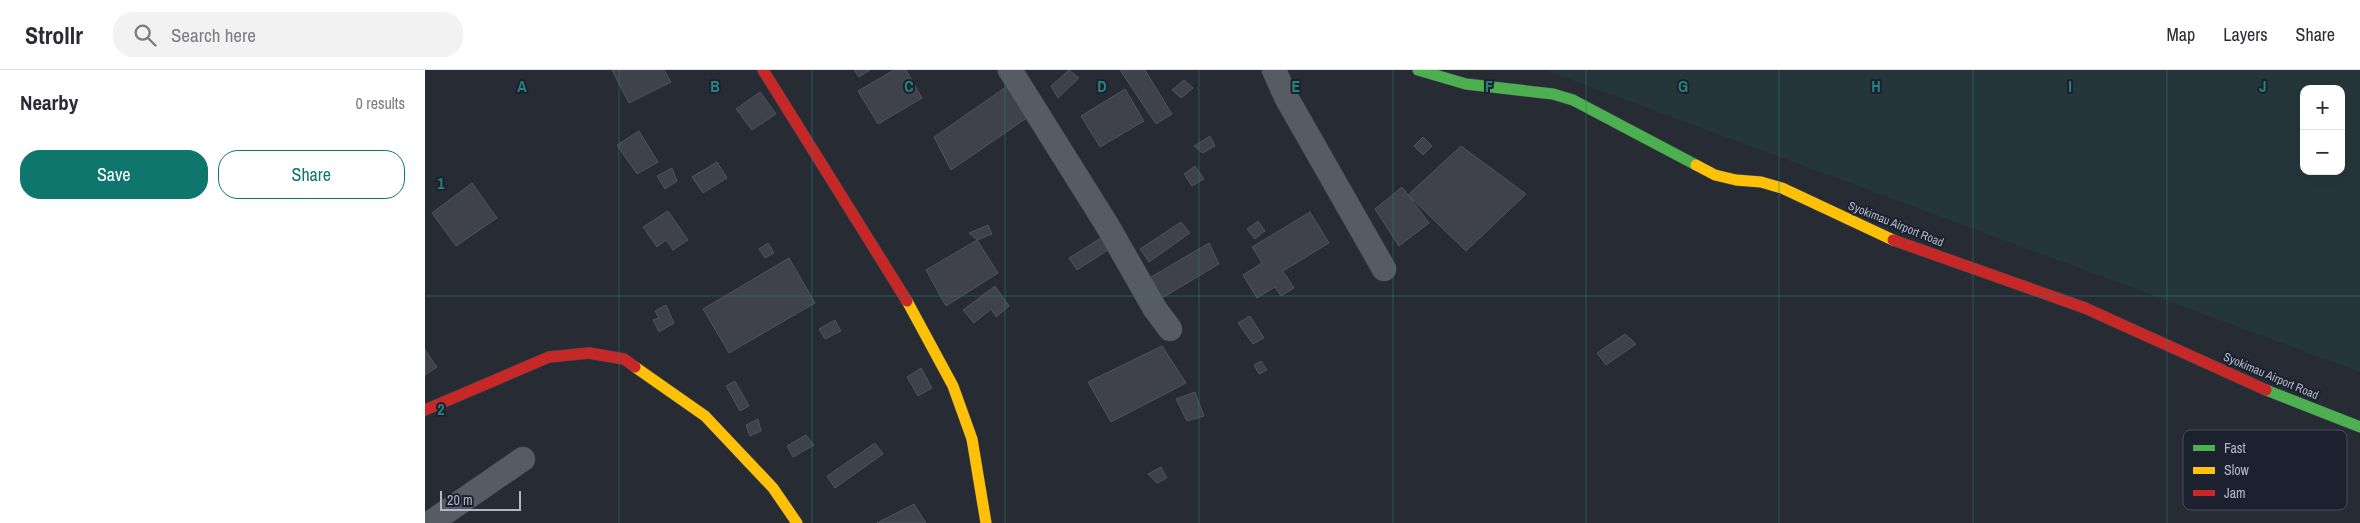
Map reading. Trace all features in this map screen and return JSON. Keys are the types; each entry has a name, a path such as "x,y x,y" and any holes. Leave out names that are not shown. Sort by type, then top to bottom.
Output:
{"street":[{"path":"763,70 907,300 953,386 973,439 987,523"},
{"path":"1010,70 1103,217 1155,309 1170,329"},
{"path":"1273,70 1286,97 1384,269"},
{"name":"Syokimau Airport Road","path":"1418,70 1466,84 1553,94 1573,100 1715,175 1736,180 1761,182 1782,188 1864,228 1911,247 2085,308 2267,391 2360,427"},
{"path":"425,410 549,357 589,353 625,359 705,416 773,488 797,523"},
{"path":"430,523 523,459"}],"shaded area":[{"path":"1545,70 2360,70 2360,372"}],"building":[{"path":"612,70 664,70 671,82 629,103"},
{"path":"854,70 870,70 859,77"},
{"path":"894,70 906,70 922,98 878,124 858,91"},
{"path":"1069,70 1079,78 1058,98 1051,86"},
{"path":"1120,70 1145,70 1172,114 1156,124"},
{"path":"1016,80 1028,117 951,170 934,137"},
{"path":"1184,80 1193,88 1181,98 1172,90"},
{"path":"1125,89 1144,121 1100,147 1081,116"},
{"path":"760,92 776,114 752,130 736,109"},
{"path":"639,131 658,162 637,174 617,145"},
{"path":"1210,136 1215,146 1203,153 1194,146"},
{"path":"1423,137 1432,146 1423,155 1414,146"},
{"path":"1461,146 1526,194 1466,251 1408,195"},
{"path":"717,162 727,178 703,193 692,177"},
{"path":"1195,166 1204,179 1192,186 1184,174"},
{"path":"672,168 677,181 665,189 657,176"},
{"path":"472,183 497,218 456,246 432,213"},
{"path":"1402,187 1429,223 1399,246 1375,209"},
{"path":"668,211 688,240 673,250 666,240 657,247 643,227"},
{"path":"1310,212 1329,243 1283,271 1294,288 1281,296 1275,287 1257,298 1243,275 1262,263 1252,247"},
{"path":"1258,221 1265,231 1255,239 1247,229"},
{"path":"1181,222 1190,233 1149,262 1140,249"},
{"path":"988,225 992,234 977,240 969,233"},
{"path":"1101,238 1108,250 1077,270 1069,258"},
{"path":"977,240 998,273 946,306 926,270"},
{"path":"768,243 774,253 765,258 759,249"},
{"path":"1209,243 1219,264 1162,298 1151,277"},
{"path":"789,258 815,303 729,353 703,309"},
{"path":"995,286 1009,306 996,317 991,309 974,323 963,310"},
{"path":"666,305 674,323 659,332 653,320 659,318 655,311"},
{"path":"1250,316 1264,338 1253,344 1238,323"},
{"path":"835,320 841,331 825,339 819,329"},
{"path":"1625,334 1636,344 1606,365 1597,353"},
{"path":"1162,346 1186,383 1111,422 1088,382"},
{"path":"425,350 437,367 425,375"},
{"path":"1261,361 1267,370 1259,374 1254,365"},
{"path":"921,368 932,388 918,396 907,377"},
{"path":"735,381 749,406 740,411 726,386"},
{"path":"1195,392 1204,416 1187,421 1176,399"},
{"path":"758,419 761,431 750,436 746,425"},
{"path":"806,435 814,445 793,457 787,446"},
{"path":"875,443 883,454 835,488 827,476"},
{"path":"1161,467 1167,478 1157,483 1148,474"},
{"path":"914,504 926,523 877,523"}],"traffic: fast":[{"path":"1418,70 1466,84 1553,94 1573,100 1696,165"},
{"path":"2266,390 2360,427"}],"traffic: slow":[{"path":"1696,165 1715,175 1736,180 1761,182 1782,188 1893,240"},
{"path":"907,301 953,386 972,439 986,523"},
{"path":"635,367 705,416 773,488 797,523"}],"traffic: jam":[{"path":"763,70 907,301"},
{"path":"1893,240 2085,308 2266,390"},
{"path":"425,410 549,357 589,353 624,359 635,367"}]}
